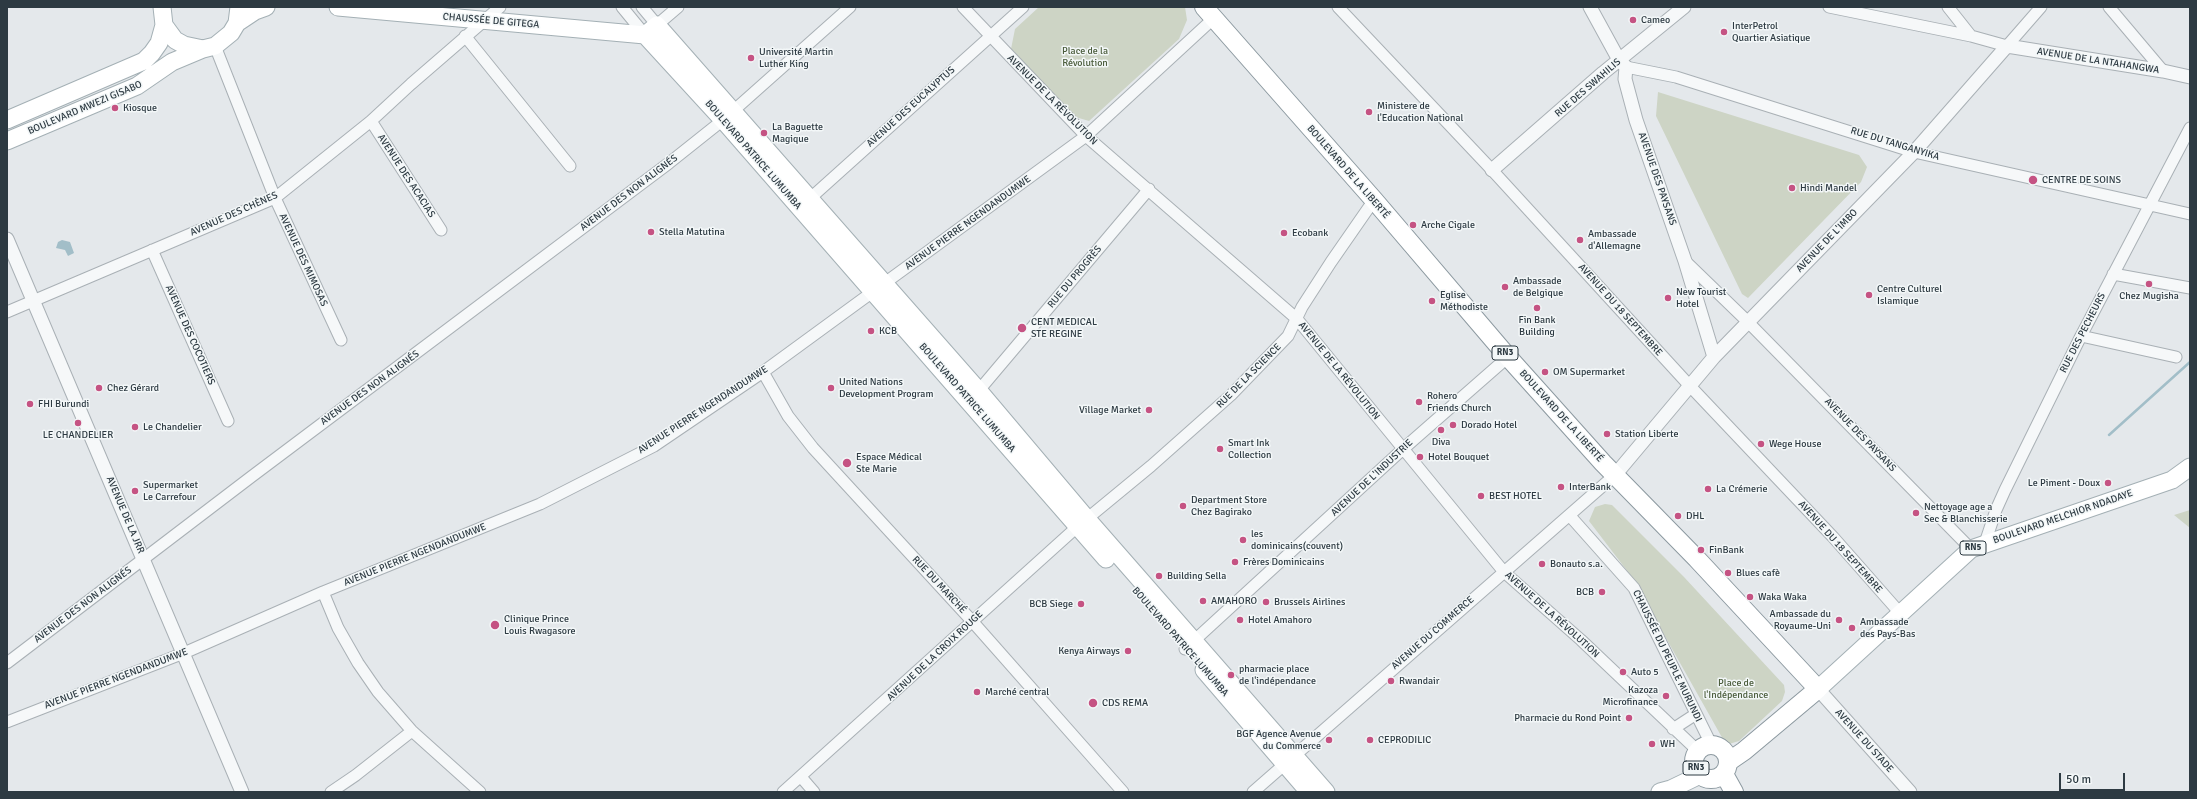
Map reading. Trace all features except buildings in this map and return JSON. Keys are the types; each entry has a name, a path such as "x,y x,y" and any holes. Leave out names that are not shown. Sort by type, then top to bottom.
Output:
{"highway":[{"name":"BOULEVARD DE LA LIBERTÉ","path":"1209,13 1374,200 1508,357 1614,475 1697,559 1818,689"},
{"name":"RN5","path":"1718,776 1744,751 1818,689"},
{"name":"RN3","path":"1718,776 1721,749 1705,749 1695,763 1718,776 1734,792"}],"main road":[{"path":"162,7 164,25 175,40 184,45 209,47"},
{"path":"238,15 266,7"},
{"name":"CHAUSSÉE DE GITEGA","path":"338,7 484,21 651,30"},
{"name":"BOULEVARD MWEZI GISABO","path":"7,141 137,86 172,62 209,47 231,33 238,15"},
{"name":"BOULEVARD MWEZI GISABO","path":"7,120 144,60 152,53 158,43 164,25"},
{"name":"BOULEVARD PATRICE LUMUMBA","path":"651,30 975,396 1082,523 1289,759 1326,792"},
{"name":"BOULEVARD MELCHIOR NDADAYE","path":"1818,689 1900,613 1978,546 2172,480 2190,467"},
{"name":"RN5","path":"2172,480 2190,480"},
{"name":"BOULEVARD PATRICE LUMUMBA","path":"1289,759 1309,792"},
{"path":"1660,792 1718,776"}],"street":[{"name":"AVENUE DES CHÈNES","path":"7,312 275,198 372,121 500,7"},
{"name":"BOULEVARD PATRICE LUMUMBA","path":"622,7 651,30"},
{"name":"BOULEVARD PATRICE LUMUMBA","path":"642,7 651,30"},
{"path":"651,30 678,7"},
{"name":"AVENUE DES NON ALIGNÉS","path":"7,663 144,558 669,163 728,116 850,7"},
{"name":"AVENUE DE LA RÉVOLUTION","path":"963,7 1086,136 1149,189 1297,319 1504,572 1581,640 1673,729 1705,749"},
{"name":"AVENUE DES EUCALYPTUS","path":"805,203 1023,7"},
{"name":"AVENUE DU 18 SEPTEMBRE","path":"1338,7 1492,170 1689,385 1833,538 1900,613"},
{"name":"AVENUE DES PAYSANS","path":"1590,7 1623,64 1625,79 1636,120 1685,261 1714,357"},
{"name":"RUE DES SWAHILIS","path":"1492,170 1623,64 1684,7"},
{"path":"1829,7 1972,36 2006,46"},
{"path":"1948,7 1972,36"},
{"name":"AVENUE DE L'IMBO","path":"1614,475 1714,357 1914,152 2041,7"},
{"path":"2109,7 2163,71"},
{"name":"AVENUE PIERRE NGENDANDUMWE","path":"7,722 184,653 323,592 555,497 654,446 763,372 1086,136 1209,13"},
{"path":"466,36 570,166"},
{"name":"AVENUE DE LA NTAHANGWA","path":"2006,46 2163,71 2190,78"},
{"name":"AVENUE DES MIMOSAS","path":"209,47 275,198 341,340"},
{"name":"RUE DU TANGANYIKA","path":"1623,64 1676,77 1914,152 2190,214"},
{"name":"AVENUE DES ACACIAS","path":"372,121 441,230"},
{"name":"RUE DES PECHEURS","path":"1978,546 2081,336 2190,128"},
{"name":"RUE DU PROGRÈS","path":"975,396 1149,189"},
{"name":"RUE DE LA SCIENCE","path":"1082,523 1151,466 1231,395 1288,336 1302,307 1330,262 1374,200"},
{"name":"AVENUE DE LA JRR","path":"7,239 32,301 144,558 242,792"},
{"name":"AVENUE DES COCOTIERS","path":"152,250 228,421"},
{"name":"AVENUE DES PAYSANS","path":"1685,261 1978,546"},
{"path":"2113,274 2190,288"},
{"path":"2081,336 2176,357"},
{"name":"AVENUE DE L'INDUSTRIE","path":"1190,645 1403,449 1508,357"},
{"name":"RUE DU MARCHÉ","path":"763,372 788,416 813,448 972,621 1123,792"},
{"name":"AVENUE DU COMMERCE","path":"1252,792 1570,516 1614,475"},
{"name":"CHAUSSÉE DU PEUPLE MURUNDI","path":"1570,516 1634,588 1696,714 1705,749"},
{"name":"AVENUE DE LA CROIX ROUGE","path":"783,792 1082,523"},
{"path":"323,592 338,628 358,664 378,692 412,731 480,792"},
{"name":"AVENUE DU STADE","path":"1818,689 1910,792"},
{"path":"1673,729 1696,714"},
{"path":"331,792 356,775 412,731"},
{"path":"801,777 814,792"}],"green space":[{"name":"Place de la Révolution","path":"1039,7 1185,7 1187,20 1179,39 1089,121 1072,116 1011,49 1015,29"},
{"path":"1658,92 1859,155 1867,167 1861,182 1748,298 1742,294 1656,116"},
{"name":"Place de l'Indépendance","path":"1605,504 1612,505 1684,577 1784,685 1785,692 1782,701 1739,741 1729,744 1724,741 1649,608 1641,589 1589,521 1595,507"},
{"path":"2190,510 2190,528 2174,515"}],"water":[{"path":"62,240 70,242 74,253 68,256 65,250 56,248 58,242"}],"waterway":[{"path":"2109,435 2190,362"}],"place":[{"name":"Cameo","path":"1633,20"},
{"name":"InterPetrol Quartier Asiatique","path":"1724,32"},
{"name":"Université Martin Luther King","path":"751,58"},
{"name":"Kiosque","path":"115,108"},
{"name":"Ministere de l'Education National","path":"1369,112"},
{"name":"La Baguette Magique","path":"764,133"},
{"name":"CENTRE DE SOINS","path":"2033,180"},
{"name":"Hindi Mandel","path":"1792,188"},
{"name":"Arche Cigale","path":"1413,225"},
{"name":"Stella Matutina","path":"651,232"},
{"name":"Ecobank","path":"1284,233"},
{"name":"Ambassade d'Allemagne","path":"1580,240"},
{"name":"Chez Mugisha","path":"2149,284"},
{"name":"Ambassade de Belgique","path":"1505,287"},
{"name":"Centre Culturel Islamique","path":"1869,295"},
{"name":"New Tourist Hotel","path":"1668,298"},
{"name":"Eglise Méthodiste","path":"1432,301"},
{"name":"Fin Bank Building","path":"1537,308"},
{"name":"CENT MEDICAL STE REGINE","path":"1022,328"},
{"name":"KCB","path":"871,331"},
{"name":"OM Supermarket","path":"1545,372"},
{"name":"Chez Gérard","path":"99,388"},
{"name":"United Nations Development Program","path":"831,388"},
{"name":"Rohero Friends Church","path":"1419,402"},
{"name":"FHI Burundi","path":"30,404"},
{"name":"Village Market","path":"1149,410"},
{"name":"LE CHANDELIER","path":"78,423"},
{"name":"Dorado Hotel","path":"1453,425"},
{"name":"Le Chandelier","path":"135,427"},
{"name":"Diva","path":"1441,430"},
{"name":"Station Liberte","path":"1607,434"},
{"name":"Wege House","path":"1761,444"},
{"name":"Smart Ink Collection","path":"1220,449"},
{"name":"Hotel Bouquet","path":"1420,457"},
{"name":"Espace Médical Ste Marie","path":"847,463"},
{"name":"Le Piment - Doux","path":"2108,483"},
{"name":"InterBank","path":"1561,487"},
{"name":"La Crémerie","path":"1708,489"},
{"name":"Supermarket Le Carrefour","path":"135,491"},
{"name":"BEST HOTEL","path":"1481,496"},
{"name":"Department Store Chez Bagirako","path":"1183,506"},
{"name":"Nettoyage age a Sec & Blanchisserie","path":"1916,513"},
{"name":"DHL","path":"1678,516"},
{"name":"les dominicains(couvent)","path":"1243,540"},
{"name":"FinBank","path":"1701,550"},
{"name":"Frères Dominicains","path":"1235,562"},
{"name":"Bonauto s.a.","path":"1542,564"},
{"name":"Blues cafè","path":"1728,573"},
{"name":"Building Sella","path":"1159,576"},
{"name":"BCB","path":"1602,592"},
{"name":"Waka Waka","path":"1750,597"},
{"name":"AMAHORO","path":"1203,601"},
{"name":"Brussels Airlines","path":"1266,602"},
{"name":"BCB Siege","path":"1081,604"},
{"name":"Hotel Amahoro","path":"1240,620"},
{"name":"Ambassade du Royaume-Uni","path":"1839,620"},
{"name":"Clinique Prince Louis Rwagasore","path":"495,625"},
{"name":"Ambassade des Pays-Bas","path":"1852,628"},
{"name":"Kenya Airways","path":"1128,651"},
{"name":"Auto 5","path":"1623,672"},
{"name":"pharmacie place de l'indépendance","path":"1231,675"},
{"name":"Rwandair","path":"1391,681"},
{"name":"Marché central","path":"977,692"},
{"name":"Kazoza Microfinance","path":"1666,696"},
{"name":"CDS REMA","path":"1093,703"},
{"name":"Pharmacie du Rond Point","path":"1629,718"},
{"name":"BGF Agence Avenue du Commerce","path":"1329,740"},
{"name":"CEPRODILIC","path":"1370,740"},
{"name":"WH","path":"1652,744"}]}
